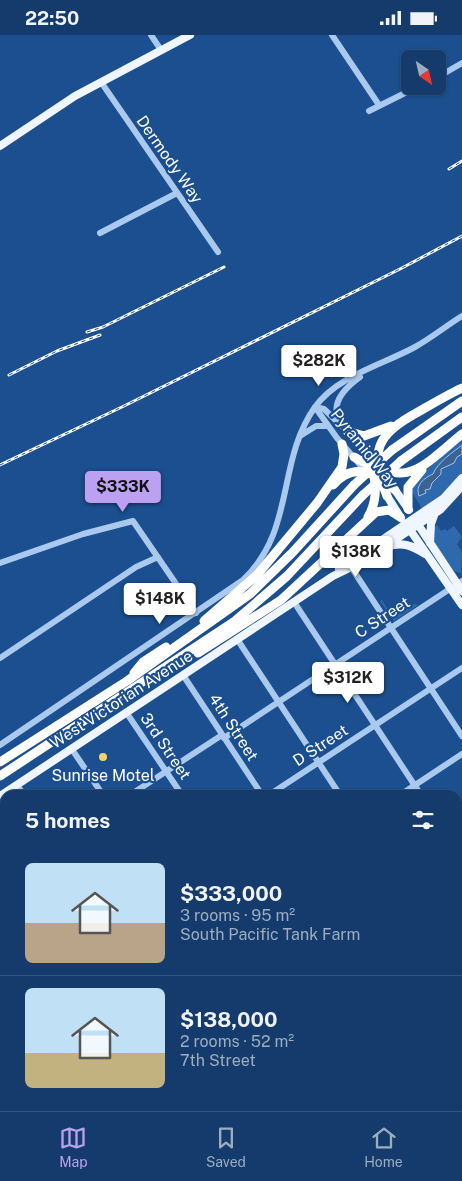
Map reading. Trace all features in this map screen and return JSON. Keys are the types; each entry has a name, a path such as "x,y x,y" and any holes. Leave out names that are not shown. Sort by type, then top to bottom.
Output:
{"highway":[{"path":"347,431 364,436 394,425 462,387"},
{"path":"0,762 127,681 250,594 293,552 354,485 392,450 462,401"},
{"path":"0,776 155,675 259,602 363,495 401,461 462,417"},
{"path":"365,521 374,505 376,472 381,443 385,433 394,425"},
{"path":"317,503 342,478 354,473 409,473 462,434"},
{"path":"356,440 376,472 387,496"},
{"path":"127,681 142,662 204,621 243,588 274,557 317,503 342,467 344,454 342,444"},
{"path":"354,457 376,472 395,490"},
{"path":"408,509 408,487 433,457"},
{"path":"155,675 197,653 276,603 314,571 365,521 384,510 392,511 405,523"},
{"path":"0,781 38,752"}],"main road":[{"path":"0,146 75,95 190,35"},
{"name":"West Victorian Avenue","path":"416,521 444,498 462,478"},
{"name":"West Victorian Avenue","path":"9,790 350,565 405,523 416,521 435,513 448,503 462,486"},
{"name":"Pyramid Way","path":"395,490 457,586 462,605"},
{"name":"Pyramid Way","path":"387,496 429,557 457,586"},
{"path":"430,543 430,524 435,513"},
{"name":"West Victorian Avenue","path":"350,565 367,557 405,523"},
{"path":"367,557 389,546 399,544 413,546 429,557"}],"street":[{"path":"152,35 161,50"},
{"path":"332,35 379,105"},
{"path":"446,72 462,63"},
{"name":"Dermody Way","path":"101,82 218,252"},
{"path":"368,111 401,95"},
{"path":"100,233 177,193"},
{"path":"0,745 238,585 265,555 277,527 299,436 315,407 340,384 416,347 462,316"},
{"path":"340,422 336,407 342,395 353,383 373,368"},
{"name":"Pyramid Way","path":"315,407 324,409 340,422 356,440"},
{"name":"Pyramid Way","path":"315,407 354,457"},
{"path":"299,436 316,426 328,426"},
{"path":"0,563 83,535 133,521 196,613"},
{"path":"0,658 136,567 158,557"},
{"path":"350,565 462,736"},
{"name":"C Street","path":"138,790 279,702 457,586"},
{"path":"294,602 418,790"},
{"path":"237,639 337,790"},
{"name":"D Street","path":"276,790 462,668"},
{"name":"4th Street","path":"183,675 259,790"},
{"name":"3rd Street","path":"126,712 179,790"},
{"path":"71,748 99,790"},
{"path":"408,790 462,754"},
{"path":"17,785 20,790"}],"shaded area":[{"path":"462,439 462,474 443,496 422,509 411,490 415,480"},
{"path":"462,445 462,454 457,457 454,463 441,469 441,474 432,483 430,489 425,490 426,493 419,496 418,488 421,482 433,474 442,462"},
{"path":"437,525 441,531 445,529 447,531 454,526 462,537 457,544 462,552 461,573 454,571 434,542 432,529"},
{"path":"382,600 388,610 392,608 395,615 414,604 418,605 394,621 380,601"}],"railway":[{"path":"449,169 462,161"},
{"path":"0,465 124,406 402,268 462,236"},
{"path":"87,332 103,327 224,267"},
{"path":"9,375 57,351 100,335"}],"place":[{"name":"Sunrise Motel","path":"103,757"}]}
